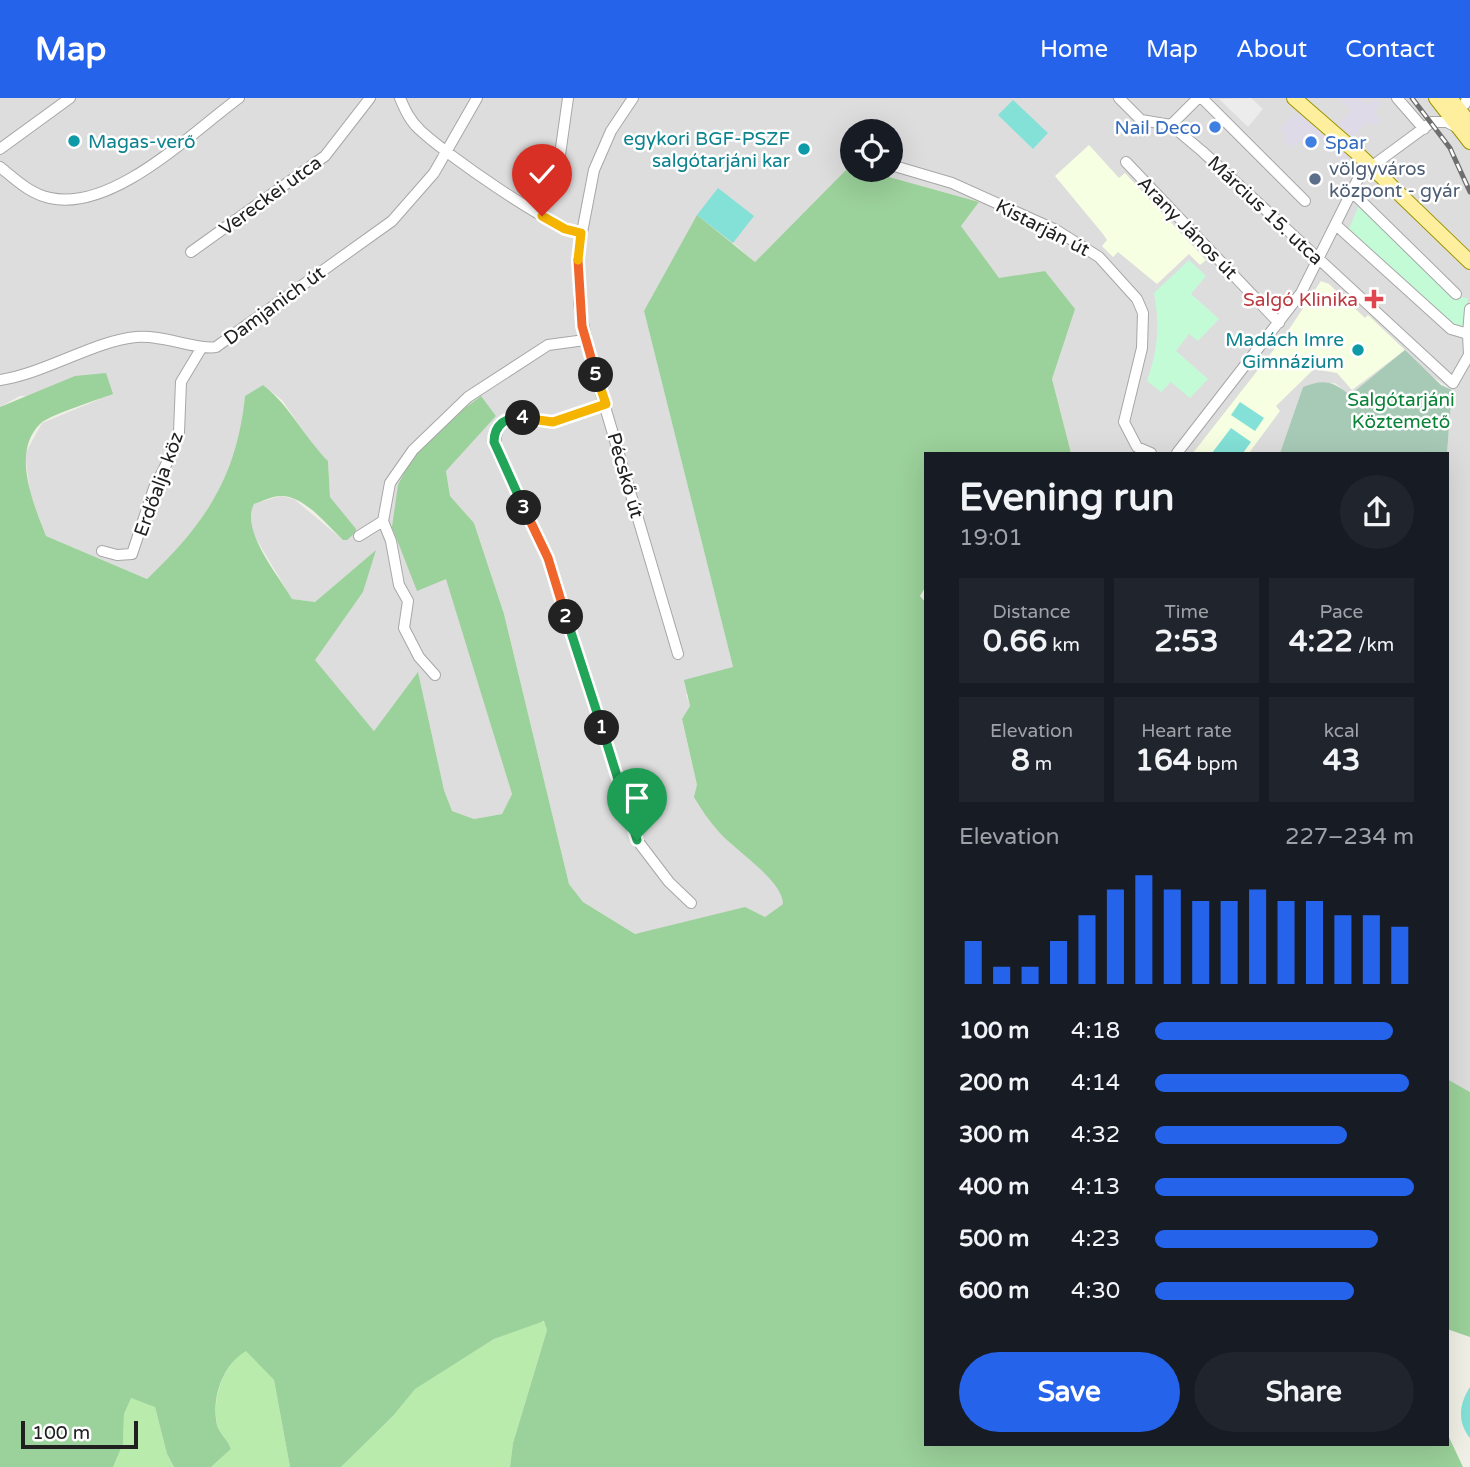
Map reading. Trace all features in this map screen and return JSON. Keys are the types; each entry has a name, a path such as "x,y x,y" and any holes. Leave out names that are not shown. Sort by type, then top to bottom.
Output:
{"main road":[{"path":"1294,98 1371,166 1470,262"},
{"path":"1436,98 1467,132"},
{"path":"1450,98 1467,132"}],"street":[{"path":"0,149 70,98"},
{"path":"0,167 34,192 49,198 65,200 94,196 116,188 134,177 239,98"},
{"name":"Vereckei utca","path":"191,252 325,156 370,98"},
{"path":"400,98 415,125 448,152 560,227 581,233"},
{"name":"Damjanich út","path":"0,380 33,373 135,337 170,338 202,347 216,347 383,229 422,189 448,152 477,98"},
{"path":"536,212 558,169 568,98"},
{"name":"Pécskő út","path":"633,98 611,131 599,157 581,233 578,277 585,340 678,654"},
{"name":"Március 15. utca","path":"1119,98 1141,120 1171,125 1455,380 1469,355 1468,334"},
{"path":"1171,125 1200,98 1305,201"},
{"path":"1397,98 1424,129"},
{"path":"1177,452 1279,323 1320,260 1360,175 1440,120 1467,132"},
{"path":"1383,178 1382,169 1386,156"},
{"name":"Arany János út","path":"1126,162 1279,323"},
{"name":"Kistarján út","path":"903,169 952,183 1056,230 1099,257 1137,299 1144,326 1124,422 1137,447 1147,452"},
{"path":"1352,192 1456,294"},
{"path":"1336,225 1451,329 1468,334 1470,309"},
{"path":"435,675 406,635 404,621 408,601 399,585 391,541 383,521 385,497 396,471 447,414 534,352 548,345 585,340"},
{"name":"Erdőalja köz","path":"102,551 117,555 132,554 154,488 179,432 181,382 202,347"},
{"path":"606,404 553,422 510,418 497,428 495,447 548,558 637,840 669,882 691,903"},
{"path":"359,536 383,521"}],"shaded area":[{"path":"0,98 1470,98 1470,1092 1449,1080 1447,452 1452,390 1430,375 1349,395 1335,383 1303,387 1280,452 1071,452 1052,379 1074,309 1045,271 999,279 961,226 979,202 903,181 903,119 840,119 840,178 755,262 733,243 644,311 733,667 686,694 690,706 682,720 697,785 783,896 783,904 765,917 635,934 583,902 569,884 504,614 474,523 450,496 446,471 496,416 481,397 449,420 411,459 512,794 502,814 474,819 452,811 444,790 418,673 374,731 314,659 363,592 375,551 315,602 292,599 252,532 248,514 254,504 280,496 294,499 343,540 355,529 330,497 328,461 315,448 282,400 263,385 245,396 241,437 219,492 185,543 147,579 46,536 30,493 25,454 42,423 112,394 20,396 0,407"},
{"path":"1251,98 1263,109 1248,127 1219,99"},
{"path":"1339,98 1360,98 1366,105 1375,98 1381,104 1373,112 1380,120 1375,125 1367,123 1353,138 1337,124 1352,111"},
{"path":"1013,100 1048,133 1033,149 998,115"},
{"path":"1302,104 1356,152 1344,163 1320,137 1310,138 1307,135 1292,149 1284,140 1285,134 1280,130"},
{"path":"1089,145 1119,178 1125,173 1206,260 1200,265 1189,254 1157,284 1118,252 1113,257 1102,246 1107,240 1103,234 1055,176"},
{"path":"718,188 754,216 733,243 697,215"},
{"path":"1321,281 1329,284 1365,318 1368,315 1405,350 1352,390 1337,373 1314,369 1276,406 1280,411 1250,452 1194,452 1286,334"},
{"path":"1240,402 1264,418 1255,431 1231,415"},
{"path":"1231,428 1251,442 1244,452 1213,452"},
{"path":"1470,1387 1470,1438 1463,1426 1461,1413"}],"green space":[{"path":"840,176 840,182 903,181 979,202 961,226 999,278 1045,271 1075,309 1052,379 1071,452 924,452 924,589 920,596 924,601 924,1446 1449,1446 1449,1437 1463,1467 510,1467 513,1443 547,1330 544,1321 494,1339 415,1389 393,1416 341,1467 290,1467 274,1380 246,1351 231,1364 217,1393 217,1425 231,1449 211,1467 174,1467 167,1454 155,1407 131,1398 124,1414 123,1444 113,1467 0,1467 0,407 75,376 106,373 113,394 64,411 41,423 27,448 27,478 46,536 147,579 186,539 215,497 234,451 245,396 263,385 273,393 328,461 330,497 356,529 347,540 343,540 298,500 274,497 254,504 251,515 252,526 262,552 292,599 315,602 376,550 363,592 315,660 374,731 418,672 444,790 452,811 474,819 502,814 512,794 446,579 417,591 392,527 398,485 411,459 449,420 481,396 496,416 446,471 450,496 474,523 504,614 569,884 583,902 635,934 745,907 765,917 783,904 781,895 767,876 719,832 694,797 697,785 682,719 690,706 684,680 733,667 644,311 697,215 755,262"},
{"path":"1360,203 1458,297 1468,298 1465,328 1456,328 1348,231"},
{"path":"1189,260 1206,276 1191,294 1219,319 1198,341 1189,334 1176,351 1208,379 1190,398 1171,382 1161,392 1147,381 1157,337 1154,293"},
{"name":"Salgótarjáni Köztemető","path":"1405,350 1441,385 1452,390 1447,452 1280,452 1303,387 1328,383 1350,395"},
{"path":"1449,1080 1470,1092 1470,1337 1449,1330"},
{"path":"541,1321 546,1323 547,1330 513,1443 510,1467 341,1467 393,1416 414,1389 494,1339"},
{"path":"246,1350 274,1380 290,1467 211,1467 231,1449 217,1425 218,1393 225,1373"},
{"path":"130,1398 143,1400 155,1407 167,1454 174,1467 113,1467 123,1444 124,1414"}],"railway":[{"path":"1412,98 1450,148 1470,192"}],"place":[{"name":"Nail Deco","path":"1215,127"},
{"name":"Magas-verő","path":"74,141"},
{"name":"Spar","path":"1311,142"},
{"name":"egykori BGF-PSZF salgótarjáni kar","path":"804,149"},
{"name":"völgyváros központ - gyár","path":"1315,179"},
{"name":"Salgó Klinika","path":"1374,299"},
{"name":"Madách Imre Gimnázium","path":"1358,350"}],"route":[{"path":"542,216 560,227 581,233 578,277 582,326 606,404 553,422 510,418 498,427 494,442 548,558 637,840"}]}
